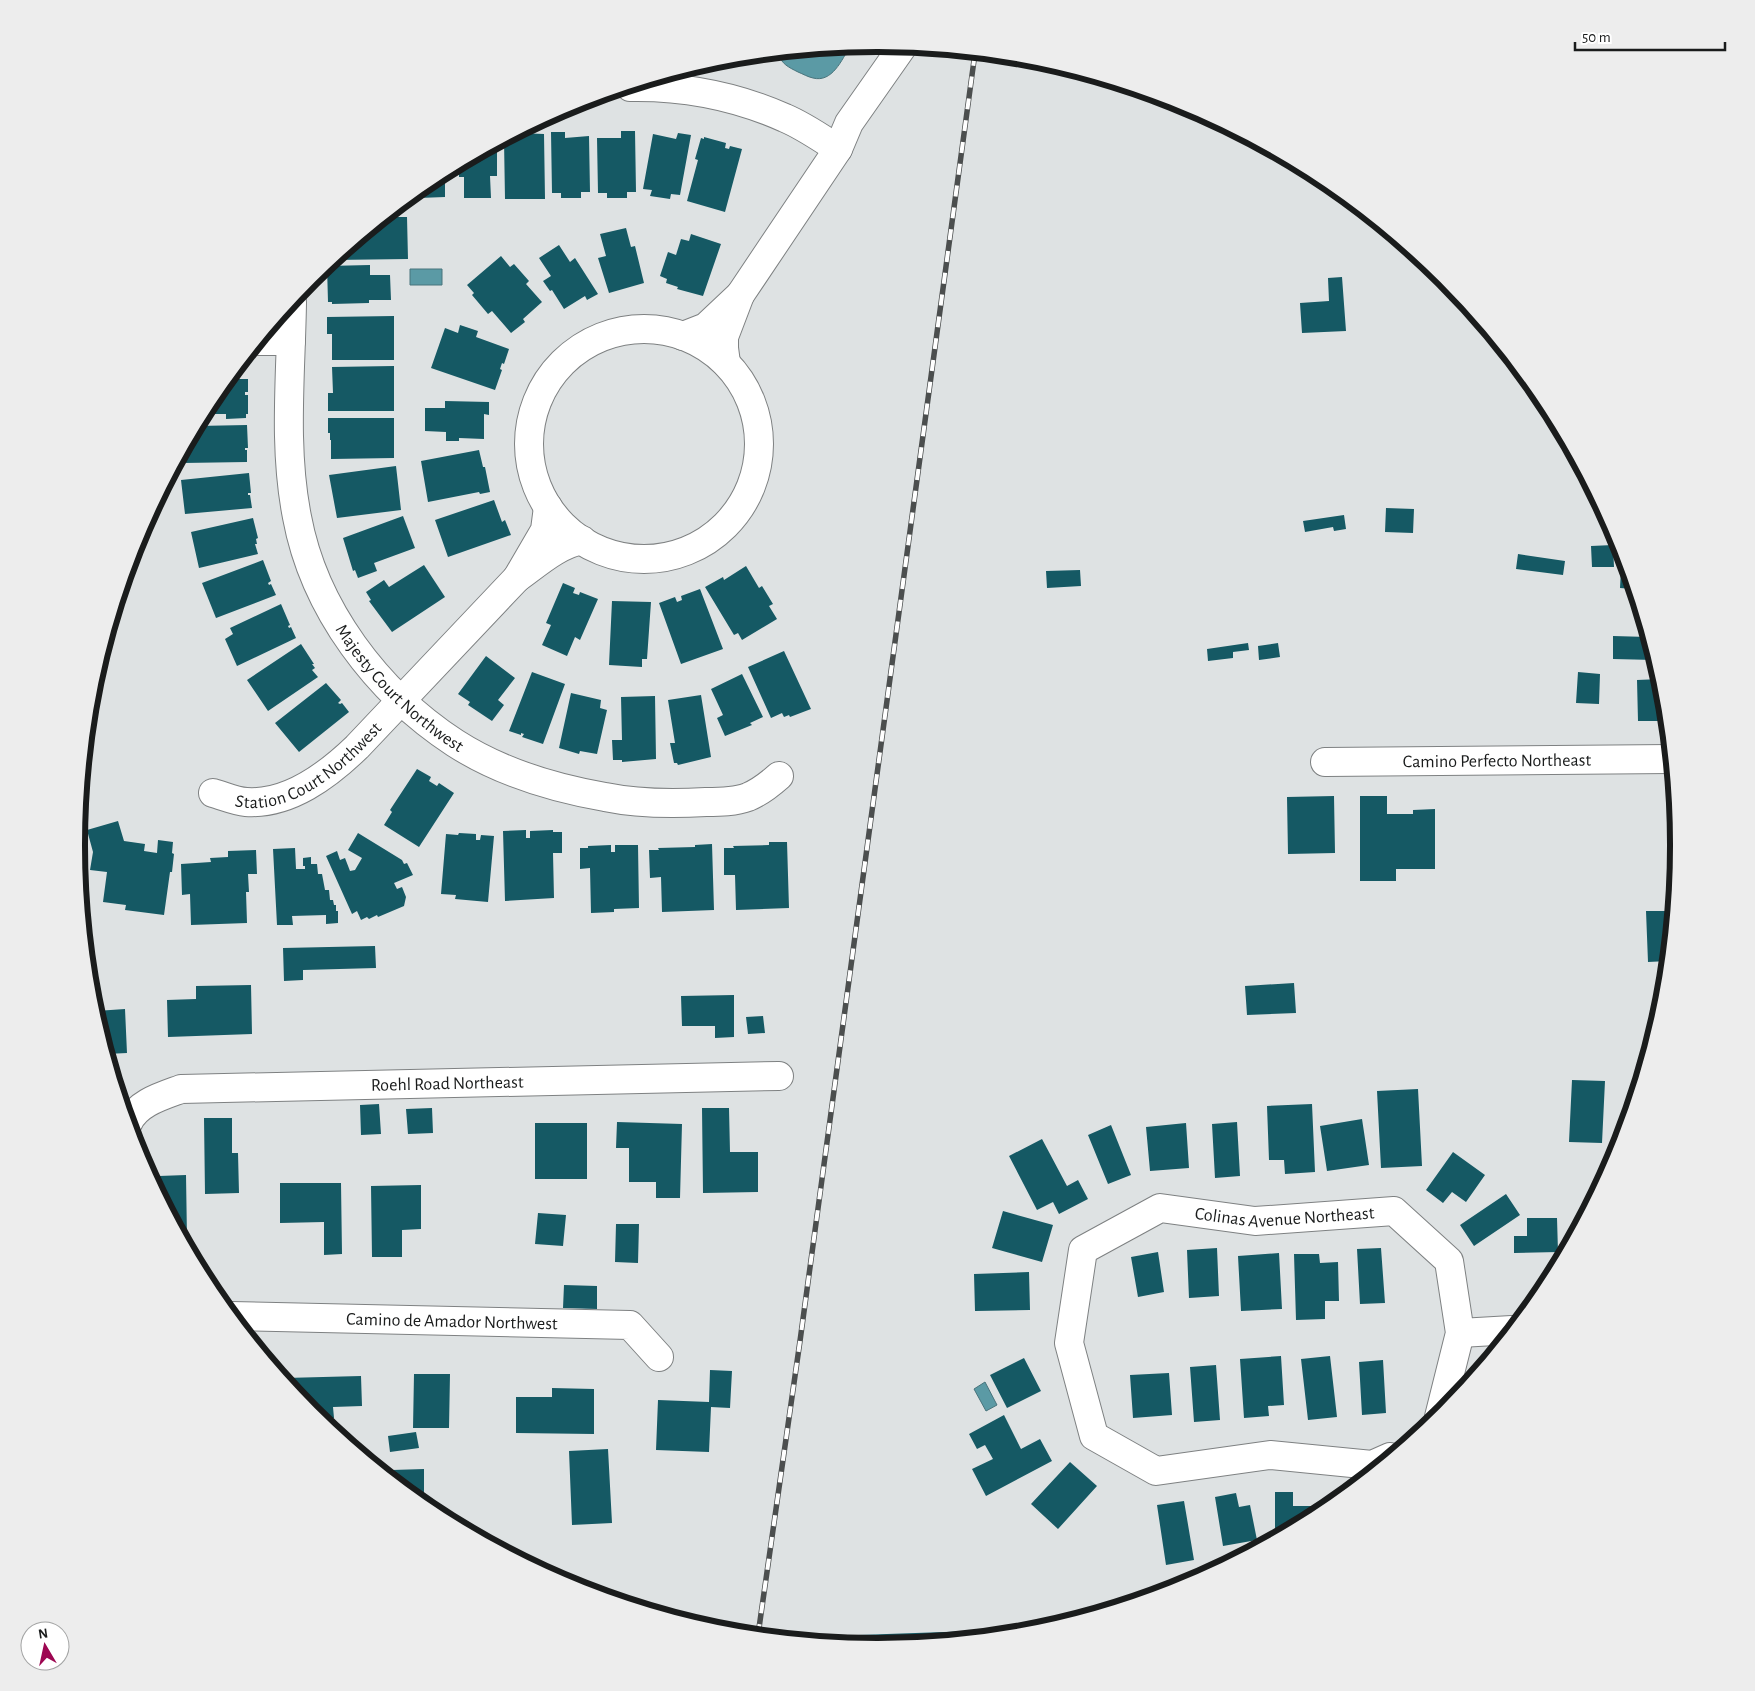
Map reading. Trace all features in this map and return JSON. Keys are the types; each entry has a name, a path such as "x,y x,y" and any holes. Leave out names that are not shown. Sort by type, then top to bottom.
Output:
{"street":[{"path":"726,363 724,337 740,296 838,149 849,123 898,53"},
{"path":"838,149 862,130 904,70 910,53"},
{"path":"652,86 681,89 734,99 786,118 838,149"},
{"path":"683,336 706,327 740,296"},
{"name":"Majesty Court Northwest","path":"292,312 290,461 297,519 314,575 327,604 346,636 373,670 401,700 430,726 450,740 490,762 521,776 591,795 628,802 663,804 730,801 747,797 764,788 779,776"},
{"path":"633,329 658,330 683,336 706,347 726,363 738,378 754,411 758,429 758,457 752,484 744,501 720,529 697,545 671,555 653,558 634,558 598,549 582,540 561,524 548,507 534,479 529,454 530,428 536,404 547,381 564,361 584,346 607,335 633,329"},
{"path":"266,341 291,341"},
{"name":"Station Court Northwest","path":"517,578 545,530 548,507"},
{"name":"Station Court Northwest","path":"213,793 246,802 261,802 284,797 306,787 342,762 517,578 560,548 572,542 582,540"},
{"name":"Camino Perfecto Northeast","path":"1325,762 1666,759"},
{"name":"Roehl Road Northeast","path":"132,1113 156,1097 182,1089 779,1076"},
{"name":"Colinas Avenue Northeast","path":"1372,1465 1270,1456 1156,1471 1094,1436 1069,1343 1083,1250 1160,1208 1255,1221 1394,1211 1449,1261 1460,1333"},
{"name":"Camino de Amador Northwest","path":"240,1316 630,1324 659,1357"},
{"path":"1443,1401 1460,1333 1505,1330"}],"water":[{"path":"846,53 831,74 820,79 809,77 783,63 781,58"},
{"path":"410,269 442,269 442,285 410,285"},
{"path":"985,1382 997,1405 986,1411 974,1389"}],"building":[{"path":"621,131 635,131 636,192 627,192 627,198 607,198 607,193 598,193 597,138 621,138"},
{"path":"551,132 565,132 565,138 589,136 590,192 581,192 581,198 561,198 561,193 552,193"},
{"path":"528,133 544,134 545,199 505,199 504,146"},
{"path":"678,133 691,135 680,195 671,194 670,199 650,196 652,190 643,189 653,134 676,139"},
{"path":"704,137 726,143 725,148 729,149 730,146 742,149 725,212 687,201 698,160 695,159 701,138 704,139"},
{"path":"497,150 497,176 490,176 491,198 464,198 464,177 459,177 459,172"},
{"path":"445,181 445,197 420,198"},
{"path":"394,217 407,217 408,259 344,260"},
{"path":"626,228 631,247 635,246 644,283 609,293 598,258 606,256 600,234"},
{"path":"691,234 721,244 703,296 677,289 678,287 666,283 667,279 660,276 668,252 676,255 681,239 689,241"},
{"path":"559,245 570,262 575,258 598,294 587,300 585,296 564,309 552,290 550,291 543,281 551,276 539,258"},
{"path":"501,256 510,267 514,264 529,281 526,284 542,302 523,319 525,322 511,333 492,311 488,314 472,295 474,293 467,285"},
{"path":"370,265 370,275 390,275 391,300 369,300 369,303 332,304 332,302 328,302 327,275 337,266"},
{"path":"1342,277 1346,331 1302,333 1300,303 1329,301 1328,278"},
{"path":"394,316 394,360 332,360 332,334 327,334 327,317"},
{"path":"460,325 478,331 476,337 509,349 504,364 502,363 500,369 502,370 495,390 431,368 445,328 458,333"},
{"path":"394,366 394,411 328,411 328,393 333,393 332,367"},
{"path":"237,379 248,379 248,392 245,392 245,395 248,395 248,414 246,414 246,418 226,419 226,414 212,414"},
{"path":"445,401 489,402 489,415 484,414 484,439 459,438 459,441 446,441 446,432 425,431 425,408 445,408"},
{"path":"328,418 394,418 394,458 331,459"},
{"path":"247,425 248,448 245,448 245,450 247,450 247,462 183,463 205,426"},
{"path":"479,450 490,492 480,494 479,492 428,502 421,461"},
{"path":"396,466 401,510 337,518 329,475"},
{"path":"249,473 251,493 248,493 248,495 250,495 252,508 185,514 181,480"},
{"path":"494,500 502,522 505,520 511,535 448,557 435,520"},
{"path":"1386,508 1414,509 1413,533 1385,532"},
{"path":"1344,515 1346,529 1334,531 1333,527 1305,532 1303,521"},
{"path":"403,516 415,548 374,563 377,571 358,578 355,570 353,571 343,538"},
{"path":"253,518 258,538 256,539 257,544 255,544 258,554 199,568 191,532"},
{"path":"1611,545 1614,567 1592,567 1591,546"},
{"path":"1518,554 1565,561 1563,575 1516,569"},
{"path":"263,560 271,581 268,583 269,585 271,584 276,595 216,618 202,583"},
{"path":"424,565 445,597 392,632 369,601 371,600 366,592 384,580 389,587"},
{"path":"746,566 759,588 762,586 773,604 769,606 777,619 742,640 738,633 734,635 705,587 723,577 724,580"},
{"path":"1080,570 1081,586 1047,588 1046,571"},
{"path":"1621,572 1627,589 1620,588"},
{"path":"563,583 575,588 573,593 579,595 580,592 598,599 580,640 575,637 567,656 542,645 551,625 546,623"},
{"path":"700,589 723,649 681,664 659,603 675,597 677,602 682,600 681,596"},
{"path":"612,601 651,602 647,659 642,659 642,667 609,665"},
{"path":"281,604 290,625 288,626 289,628 291,627 296,638 237,666 225,639 233,634 230,628"},
{"path":"1613,636 1642,637 1648,660 1613,659"},
{"path":"1248,643 1249,650 1233,652 1233,658 1208,661 1207,649"},
{"path":"1278,643 1280,657 1259,660 1258,646"},
{"path":"301,644 314,664 312,664 315,668 312,670 318,677 268,711 247,680"},
{"path":"784,651 811,709 790,717 789,715 784,717 782,713 771,718 748,667"},
{"path":"486,656 515,678 498,700 504,705 492,721 468,705 470,702 458,694"},
{"path":"532,672 565,684 543,744 522,737 524,734 521,733 521,735 509,731"},
{"path":"1578,672 1600,674 1599,704 1576,703"},
{"path":"742,674 763,717 750,723 752,725 725,736 717,718 723,715 711,689"},
{"path":"1652,679 1660,721 1638,721 1637,680"},
{"path":"326,683 341,700 338,703 342,703 349,712 299,752 275,723"},
{"path":"571,693 601,700 600,708 607,710 597,754 580,751 579,754 559,748"},
{"path":"701,695 711,757 678,765 674,763 670,743 675,743 668,700"},
{"path":"655,696 656,759 622,762 622,760 613,760 612,740 622,740 621,697"},
{"path":"417,769 431,777 429,781 437,786 439,783 454,793 419,847 384,825 392,812 390,810"},
{"path":"1334,796 1335,853 1288,854 1287,797"},
{"path":"1360,796 1387,796 1387,814 1413,814 1413,810 1435,809 1435,869 1396,869 1396,881 1360,881"},
{"path":"118,821 124,841 145,844 144,851 157,853 158,840 173,842 172,872 170,872 164,915 125,910 126,905 103,902 107,872 90,870 93,852 87,830"},
{"path":"526,830 526,838 530,838 530,831 553,830 553,832 562,832 562,853 553,853 554,898 505,901 503,831"},
{"path":"358,833 402,860 404,864 407,863 413,875 394,883 397,889 402,887 406,897 404,906 378,917 377,915 361,920 357,911 352,914 326,856 337,851 340,860 345,858 350,871 355,870 362,858 348,850"},
{"path":"459,833 476,834 476,840 480,840 481,835 494,836 488,902 455,899 456,895 441,894 446,834 458,835"},
{"path":"769,842 787,842 789,908 736,910 735,875 724,875 724,848 769,845"},
{"path":"712,844 714,910 662,912 661,877 650,878 649,850"},
{"path":"611,845 611,852 615,852 615,845 638,845 639,908 614,909 614,912 591,913 590,868 580,869 580,848"},
{"path":"295,848 296,869 305,869 303,858 311,857 311,864 317,864 318,874 322,874 325,890 329,890 330,900 333,900 334,905 336,905 338,923 326,924 326,915 292,916 293,925 277,925 273,849"},
{"path":"256,850 257,874 248,874 249,892 246,892 247,923 191,925 190,894 182,895 181,864 211,862 210,858 228,857 228,851"},
{"path":"1646,911 1665,911 1666,931 1662,961 1648,962"},
{"path":"375,946 376,968 303,970 303,980 284,981 283,948"},
{"path":"1294,983 1296,1013 1247,1015 1245,986"},
{"path":"251,985 252,1034 168,1037 167,1000 196,999 196,986"},
{"path":"734,995 734,1037 715,1038 715,1026 682,1026 681,996"},
{"path":"125,1009 127,1053 113,1054 102,1011"},
{"path":"763,1016 765,1033 748,1034 746,1017"},
{"path":"1572,1080 1605,1081 1602,1143 1569,1142"},
{"path":"1418,1089 1422,1166 1381,1168 1377,1091"},
{"path":"379,1104 381,1134 361,1135 360,1105"},
{"path":"1312,1104 1315,1172 1285,1174 1284,1160 1269,1160 1267,1106"},
{"path":"432,1108 433,1133 408,1134 406,1109"},
{"path":"702,1108 729,1108 730,1152 758,1152 758,1192 703,1193"},
{"path":"204,1118 232,1118 232,1153 238,1153 239,1193 205,1194"},
{"path":"1362,1119 1369,1165 1327,1171 1320,1126"},
{"path":"617,1122 682,1124 680,1198 656,1198 656,1182 629,1182 629,1148 616,1148"},
{"path":"1237,1122 1240,1176 1215,1178 1212,1124"},
{"path":"535,1123 587,1123 587,1179 535,1179"},
{"path":"1186,1123 1189,1168 1150,1171 1146,1127"},
{"path":"1111,1125 1131,1175 1108,1184 1088,1135"},
{"path":"1042,1139 1067,1186 1078,1180 1088,1199 1059,1214 1053,1202 1037,1210 1009,1156"},
{"path":"1453,1152 1485,1175 1466,1202 1452,1192 1443,1203 1426,1190"},
{"path":"186,1175 187,1235 166,1196 159,1176"},
{"path":"280,1183 341,1183 342,1254 324,1255 324,1222 280,1223"},
{"path":"421,1185 421,1229 402,1230 402,1257 372,1257 371,1186"},
{"path":"1506,1194 1520,1215 1474,1246 1460,1225"},
{"path":"1003,1211 1053,1225 1042,1262 992,1248"},
{"path":"538,1213 566,1215 563,1246 535,1244"},
{"path":"1527,1218 1557,1218 1558,1252 1514,1253 1514,1236 1527,1236"},
{"path":"616,1224 639,1224 638,1263 615,1262"},
{"path":"1217,1248 1219,1296 1189,1298 1187,1250"},
{"path":"1381,1248 1385,1303 1360,1304 1357,1249"},
{"path":"1158,1252 1164,1292 1138,1297 1131,1257"},
{"path":"1279,1253 1282,1309 1241,1311 1238,1256"},
{"path":"1294,1254 1319,1254 1320,1263 1338,1262 1339,1301 1325,1301 1325,1319 1296,1320"},
{"path":"1029,1272 1030,1310 975,1311 974,1274"},
{"path":"564,1285 597,1286 597,1309 563,1308"},
{"path":"1281,1356 1284,1405 1268,1406 1269,1416 1244,1418 1240,1359"},
{"path":"1330,1356 1337,1417 1308,1420 1301,1359"},
{"path":"1024,1358 1041,1391 1007,1408 990,1375"},
{"path":"1383,1360 1386,1413 1362,1415 1359,1362"},
{"path":"1216,1365 1220,1420 1194,1422 1190,1367"},
{"path":"710,1370 732,1371 730,1408 711,1407 709,1452 656,1450 658,1400 709,1402"},
{"path":"1169,1373 1172,1415 1133,1418 1130,1375"},
{"path":"414,1374 450,1374 449,1428 413,1428"},
{"path":"361,1376 362,1406 333,1407 334,1418 330,1418 290,1378"},
{"path":"552,1388 594,1389 594,1434 516,1433 516,1397 552,1397"},
{"path":"1004,1415 1021,1449 1040,1439 1052,1461 986,1496 972,1469 993,1459 985,1445 977,1449 969,1434"},
{"path":"416,1432 419,1448 390,1452 388,1436"},
{"path":"608,1449 612,1523 572,1525 569,1451"},
{"path":"1070,1462 1097,1486 1058,1529 1031,1504"},
{"path":"424,1469 424,1496 395,1475 392,1470"},
{"path":"1275,1492 1293,1492 1293,1506 1316,1506 1275,1531"},
{"path":"1236,1493 1239,1507 1250,1505 1257,1540 1223,1546 1215,1497"},
{"path":"1184,1501 1194,1560 1166,1565 1157,1505"},
{"path":"990,1630 929,1637 878,1638 830,1636"}],"railway":[{"path":"759,1629 800,1341 974,58"}]}
